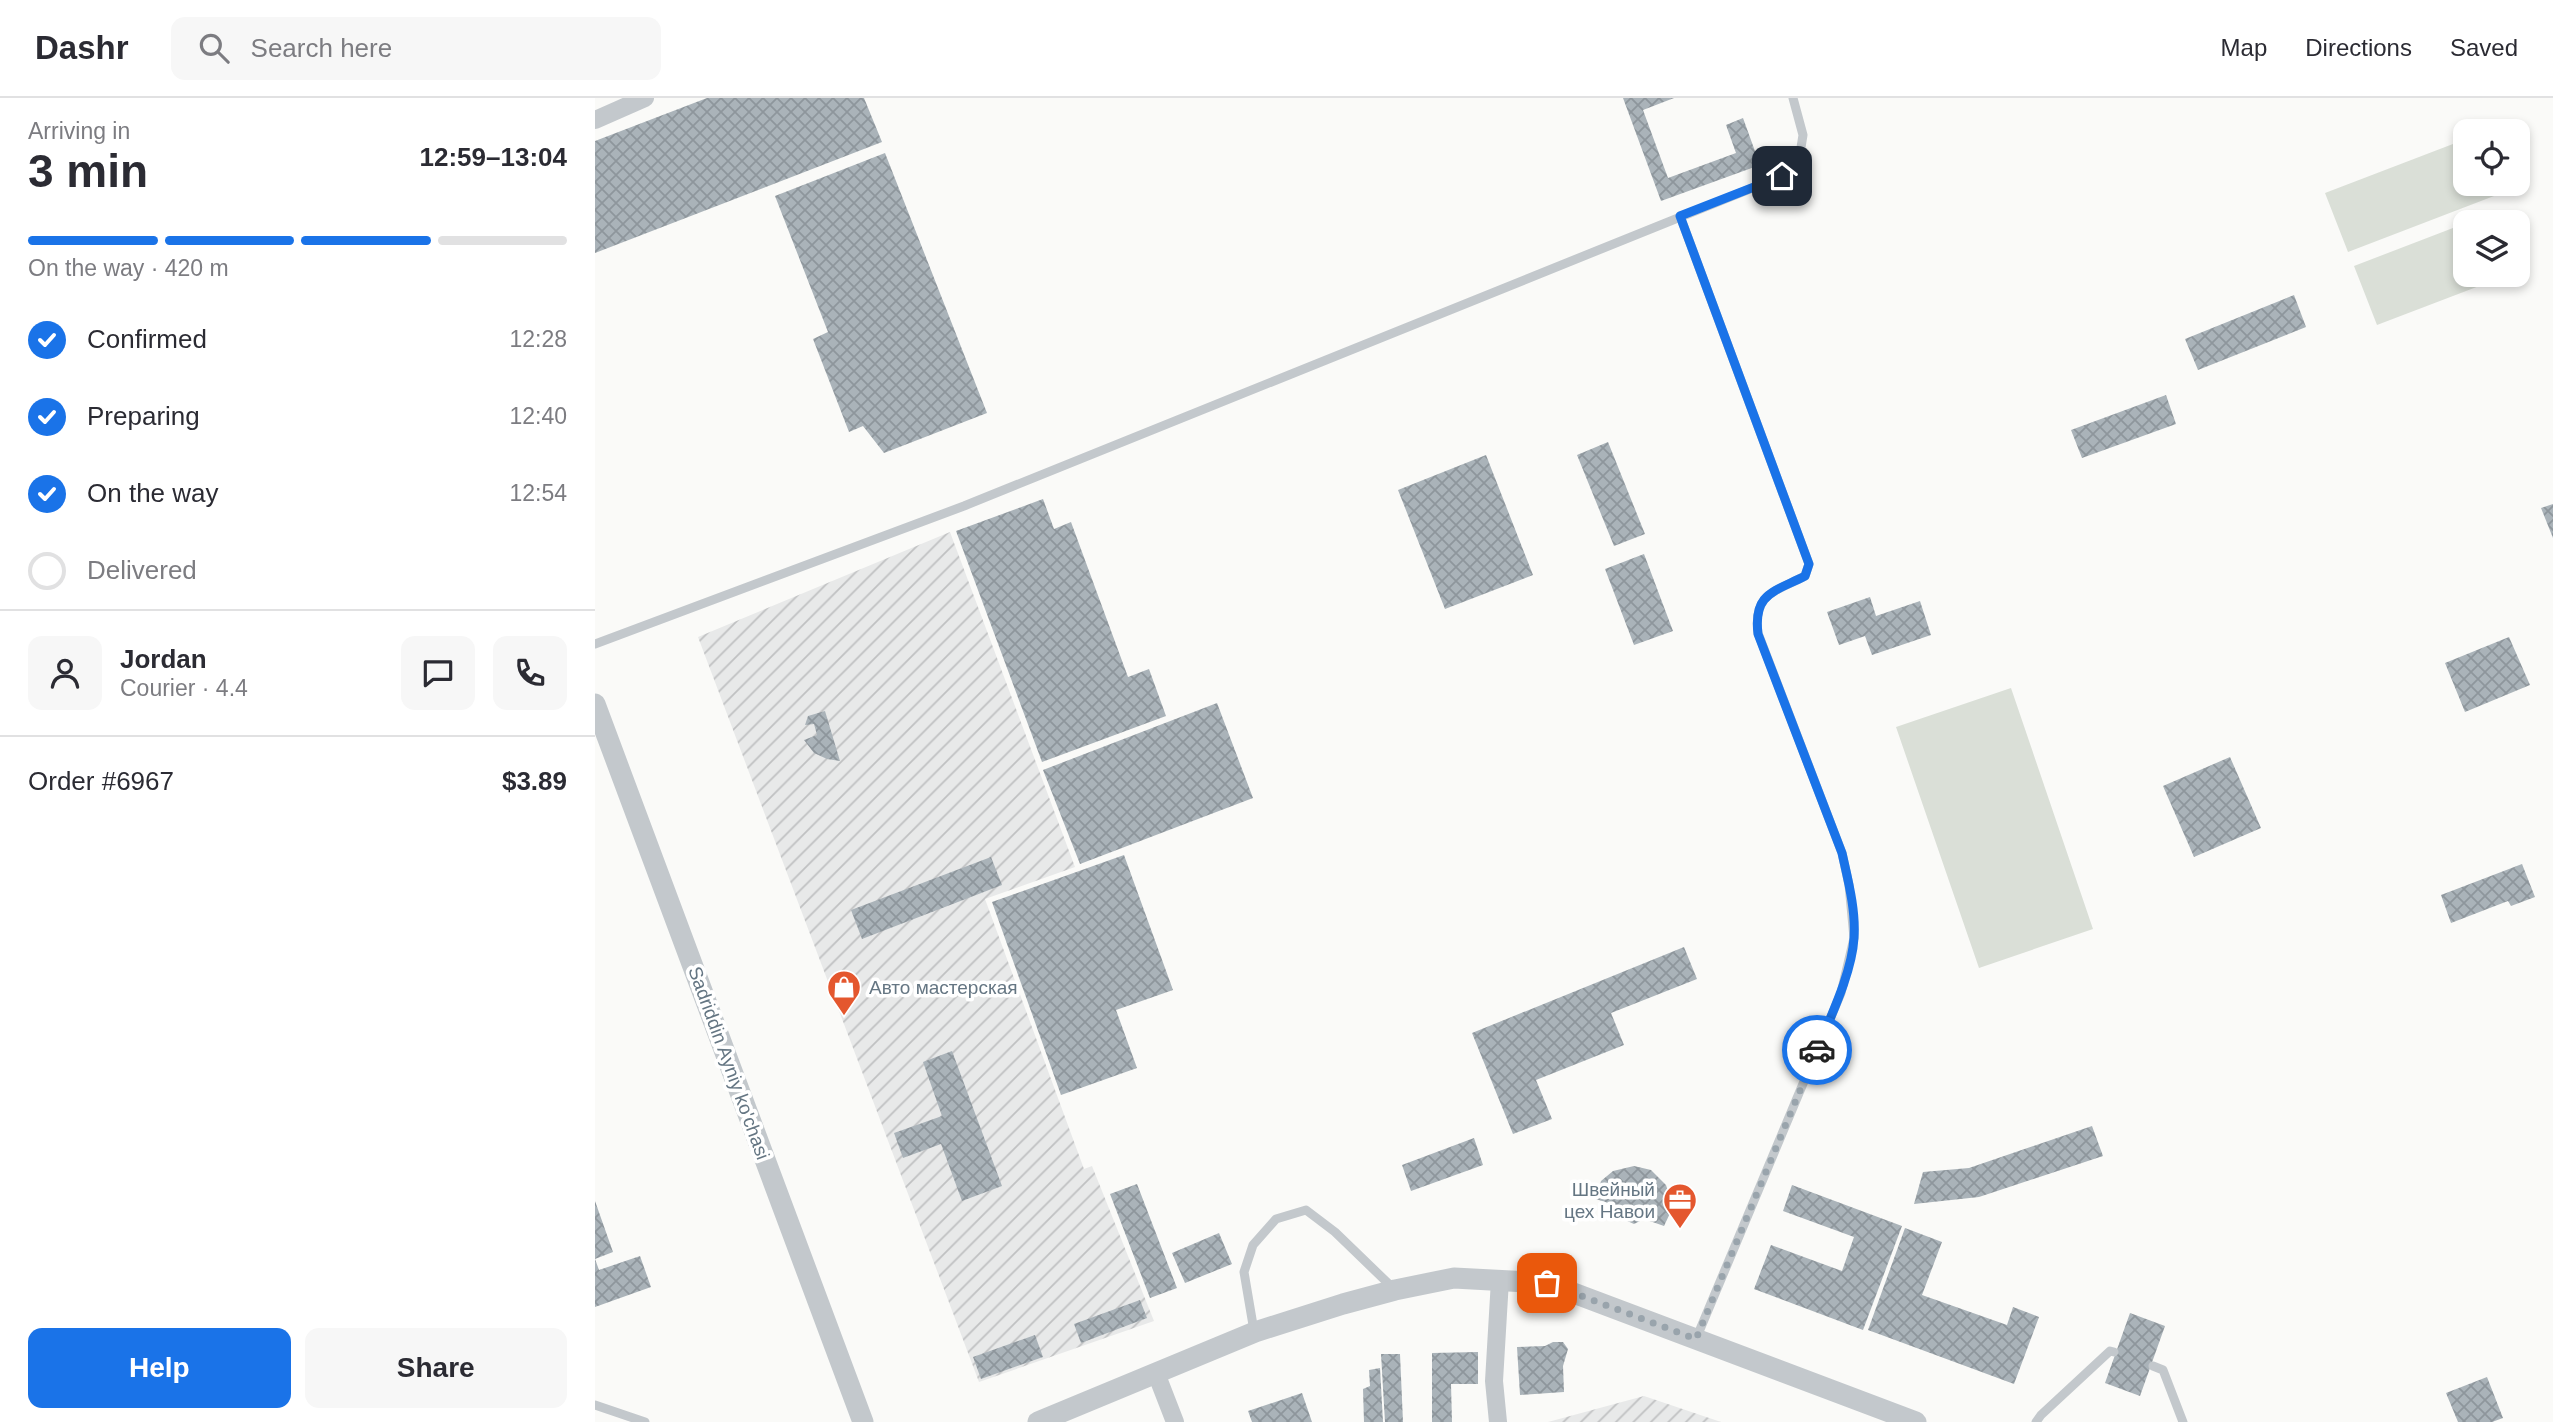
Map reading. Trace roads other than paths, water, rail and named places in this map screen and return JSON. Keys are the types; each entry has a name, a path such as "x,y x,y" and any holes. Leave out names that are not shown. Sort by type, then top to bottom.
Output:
{"street":[{"path":"595,120 645,98"},
{"name":"Sadriddin Ayniy ko'chasi","path":"595,704 601,736 863,1422"},
{"path":"1038,1422 1255,1332 1343,1304 1454,1278 1547,1283 1916,1422"},
{"path":"1498,1422 1494,1381 1500,1280"},
{"path":"1156,1373 1175,1422"}],"lane":[{"path":"595,644 964,506 1782,176 1800,160 1803,135 1793,98"},
{"path":"1680,216 1809,564 1805,576 1765,597 1756,616 1758,634 1842,853 1849,885 1854,939 1841,993 1696,1339"},
{"path":"1255,1332 1244,1272 1253,1245 1276,1219 1306,1210 1335,1232 1395,1290"},
{"path":"2036,1422 2110,1351 2114,1352"},
{"path":"2153,1366 2163,1370 2183,1422"},
{"path":"595,1405 645,1422"}],"place":[{"name":"Авто мастерская","path":"844,1017"},
{"name":"Швейный цех Навои","path":"1680,1230"}]}
